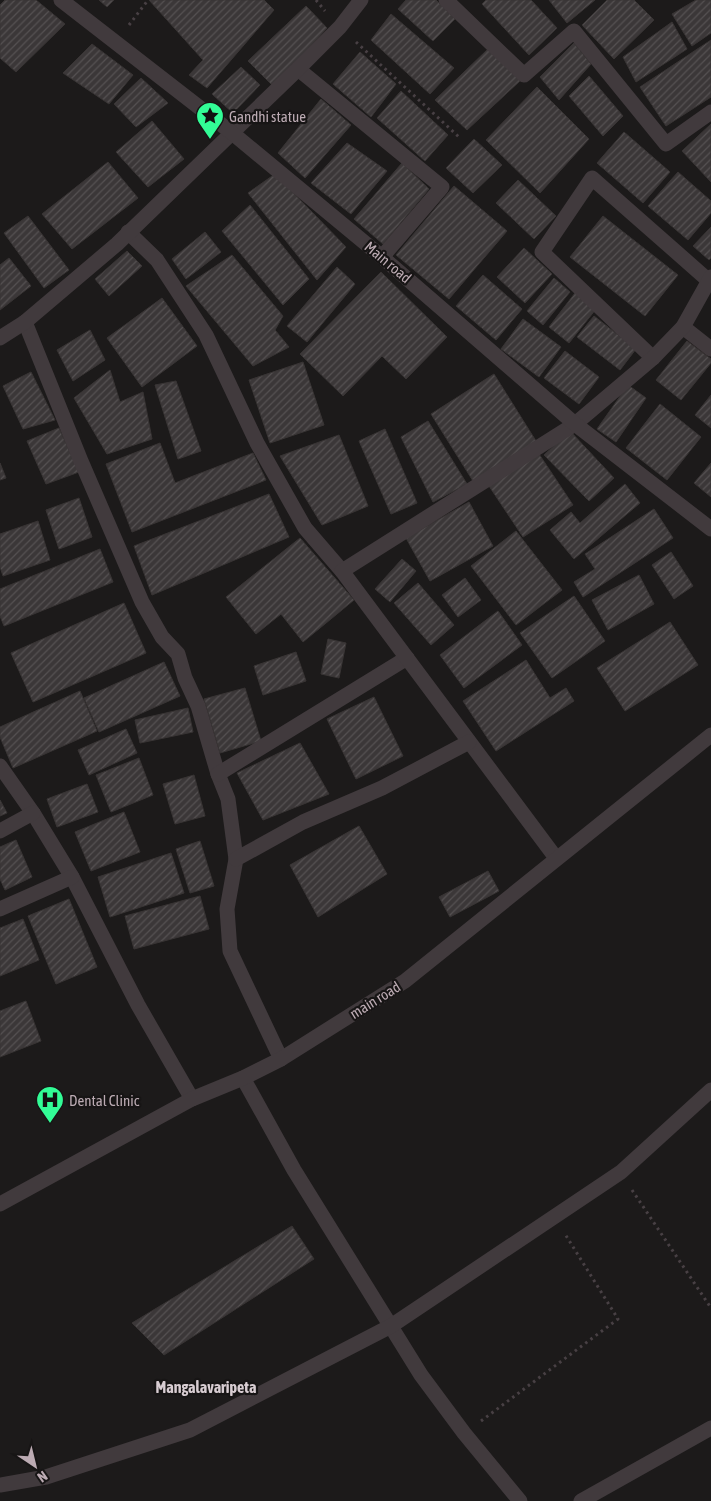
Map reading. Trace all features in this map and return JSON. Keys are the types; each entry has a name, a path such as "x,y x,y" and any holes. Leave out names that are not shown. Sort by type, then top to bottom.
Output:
{"street":[{"name":"Main road","path":"61,0 231,132 382,257 575,424 711,529"},
{"path":"0,337 25,322 128,232 298,69 340,27 361,0"},
{"path":"446,0 524,75 574,31 666,144 711,112"},
{"path":"298,69 442,187 382,257"},
{"path":"342,571 575,424 653,358 683,327 709,279 592,178 542,252 653,358"},
{"path":"128,232 157,260 206,335 256,442 305,528 342,571 556,858"},
{"path":"25,322 81,461 142,602 162,637 178,654 185,678 198,706 218,774 228,798 236,859 227,909 230,951 281,1059"},
{"path":"683,327 711,349"},
{"path":"218,774 407,658"},
{"name":"main road","path":"0,1204 192,1099 243,1078 281,1059 405,980 711,735"},
{"path":"236,859 303,822 382,788 469,742"},
{"path":"0,766 33,813 72,877 138,1006 192,1099"},
{"path":"0,831 33,813"},
{"path":"0,909 72,877"},
{"path":"243,1078 299,1178 421,1375 464,1433 520,1501"},
{"path":"0,1485 46,1477 190,1430 390,1326 621,1172 711,1090"},
{"path":"581,1501 711,1428"}],"path":[{"path":"116,42 148,0"},
{"path":"316,0 340,27 459,137"},
{"path":"621,1172 711,1308"},
{"path":"464,1433 618,1319 554,1217"}],"building":[{"path":"5,0 36,0 65,24 16,72 0,58 0,5"},
{"path":"99,0 114,0 107,7"},
{"path":"149,0 264,0 274,10 207,88 189,75 203,60"},
{"path":"406,0 436,0 455,19 433,41 398,9"},
{"path":"486,0 531,0 557,28 529,55 482,4"},
{"path":"549,0 595,0 567,23"},
{"path":"607,0 634,0 654,20 614,59 582,25"},
{"path":"696,0 711,0 711,33 692,46 672,14"},
{"path":"306,6 327,28 274,87 248,61"},
{"path":"391,14 454,68 430,94 371,40"},
{"path":"672,22 687,49 636,82 623,57"},
{"path":"711,40 711,97 666,126 640,87"},
{"path":"574,43 591,64 559,100 540,77"},
{"path":"92,44 133,75 109,104 63,73"},
{"path":"488,49 520,81 467,130 435,100"},
{"path":"360,52 396,84 371,117 333,84"},
{"path":"241,67 260,85 233,113 212,94"},
{"path":"589,76 623,116 603,136 569,96"},
{"path":"141,78 168,103 136,127 114,104"},
{"path":"537,87 589,139 540,193 486,140"},
{"path":"401,91 448,135 425,161 377,118"},
{"path":"321,99 351,125 305,178 278,153"},
{"path":"152,121 184,159 148,187 116,152"},
{"path":"711,124 711,182 682,151"},
{"path":"624,132 670,172 643,203 597,163"},
{"path":"474,139 502,165 473,193 446,168"},
{"path":"347,143 387,171 351,214 311,183"},
{"path":"108,162 138,198 72,249 42,214"},
{"path":"402,163 429,189 383,244 354,219"},
{"path":"678,172 711,201 711,213 688,240 648,206"},
{"path":"275,174 346,247 317,280 248,193"},
{"path":"518,180 556,216 534,239 496,203"},
{"path":"454,186 507,231 449,299 396,255"},
{"path":"250,205 309,279 283,305 222,231"},
{"path":"28,216 69,270 44,288 4,233"},
{"path":"603,216 678,275 645,316 570,257"},
{"path":"711,227 711,258 709,260 693,246"},
{"path":"205,232 221,252 186,279 172,259"},
{"path":"524,248 552,274 525,303 497,277"},
{"path":"127,251 142,266 109,296 95,279"},
{"path":"232,255 283,316 275,330 289,347 253,366 186,286"},
{"path":"9,258 31,286 0,310 0,265"},
{"path":"337,267 355,284 307,342 287,326"},
{"path":"381,272 447,337 406,379 382,356 343,396 300,354"},
{"path":"483,275 522,309 496,340 456,306"},
{"path":"554,278 570,292 543,325 527,311"},
{"path":"575,293 596,309 569,343 549,327"},
{"path":"162,298 197,346 142,387 107,338"},
{"path":"594,316 636,349 620,370 577,337"},
{"path":"523,319 561,347 539,377 501,349"},
{"path":"90,330 105,360 73,381 57,350"},
{"path":"687,341 711,359 711,363 681,400 656,380"},
{"path":"565,351 599,377 579,404 544,378"},
{"path":"303,362 324,425 270,443 249,380"},
{"path":"110,370 120,402 143,392 152,439 107,454 74,398"},
{"path":"31,372 55,420 23,429 3,386"},
{"path":"494,374 536,441 473,481 431,414"},
{"path":"176,381 201,451 178,459 155,385"},
{"path":"628,385 646,398 616,442 597,429"},
{"path":"711,395 711,428 695,415"},
{"path":"660,404 701,437 667,480 626,448"},
{"path":"428,421 467,484 433,502 401,437"},
{"path":"59,428 79,472 46,484 27,441"},
{"path":"385,429 417,503 391,514 359,441"},
{"path":"570,431 614,478 589,501 544,455"},
{"path":"339,435 368,506 322,525 280,456"},
{"path":"160,443 175,483 253,453 266,480 132,532 106,464"},
{"path":"539,454 573,505 523,537 489,486"},
{"path":"0,463 6,478 0,480"},
{"path":"711,463 711,497 694,483"},
{"path":"625,484 640,503 574,559 550,530 571,512 580,523"},
{"path":"269,494 289,537 152,595 134,546"},
{"path":"79,498 92,537 59,549 46,510"},
{"path":"469,502 493,546 430,581 406,538"},
{"path":"654,509 673,538 583,597 574,582 595,569 585,554"},
{"path":"38,521 50,560 3,576 0,567 0,534"},
{"path":"516,531 562,590 516,625 471,566"},
{"path":"300,538 354,600 303,642 281,614 256,634 226,597"},
{"path":"100,549 113,582 4,626 0,616 0,589"},
{"path":"671,552 693,586 674,599 652,565"},
{"path":"402,559 416,571 390,602 375,589"},
{"path":"639,575 654,604 608,630 592,600"},
{"path":"465,578 481,600 458,617 442,595"},
{"path":"418,583 454,625 431,645 394,603"},
{"path":"574,596 605,641 552,678 520,633"},
{"path":"124,603 146,653 33,702 11,653"},
{"path":"498,611 522,645 464,688 440,655"},
{"path":"670,622 698,665 625,711 597,668"},
{"path":"328,639 346,643 339,678 321,674"},
{"path":"296,652 306,681 263,695 254,666"},
{"path":"526,660 550,698 566,688 574,701 496,751 463,701"},
{"path":"164,662 180,696 99,732 84,698"},
{"path":"245,688 261,741 220,753 204,699"},
{"path":"80,691 97,731 13,768 0,737 0,727"},
{"path":"374,697 403,756 356,779 327,719"},
{"path":"188,708 193,732 140,743 135,720"},
{"path":"126,729 137,753 89,775 78,750"},
{"path":"300,743 329,794 263,820 237,773"},
{"path":"139,758 153,795 111,812 96,775"},
{"path":"194,775 205,816 175,824 163,784"},
{"path":"87,784 98,812 57,827 47,799"},
{"path":"0,800 7,813 0,816"},
{"path":"124,812 140,852 91,871 75,832"},
{"path":"359,826 387,874 318,917 290,865"},
{"path":"16,840 32,877 5,890 0,879 0,847"},
{"path":"200,841 214,886 190,893 176,849"},
{"path":"171,853 184,893 110,917 98,877"},
{"path":"488,871 499,891 450,917 439,897"},
{"path":"200,896 209,929 134,949 125,916"},
{"path":"69,899 97,967 56,984 28,916"},
{"path":"23,919 39,960 0,976 0,928"},
{"path":"26,1001 41,1041 0,1057 0,1011"},
{"path":"292,1226 314,1259 164,1355 132,1323"}],"place":[{"name":"Gandhi statue","path":"210,140"},
{"name":"Dental Clinic","path":"50,1124"}],"district":[{"name":"Mangalavaripeta","path":"206,1387"}]}
